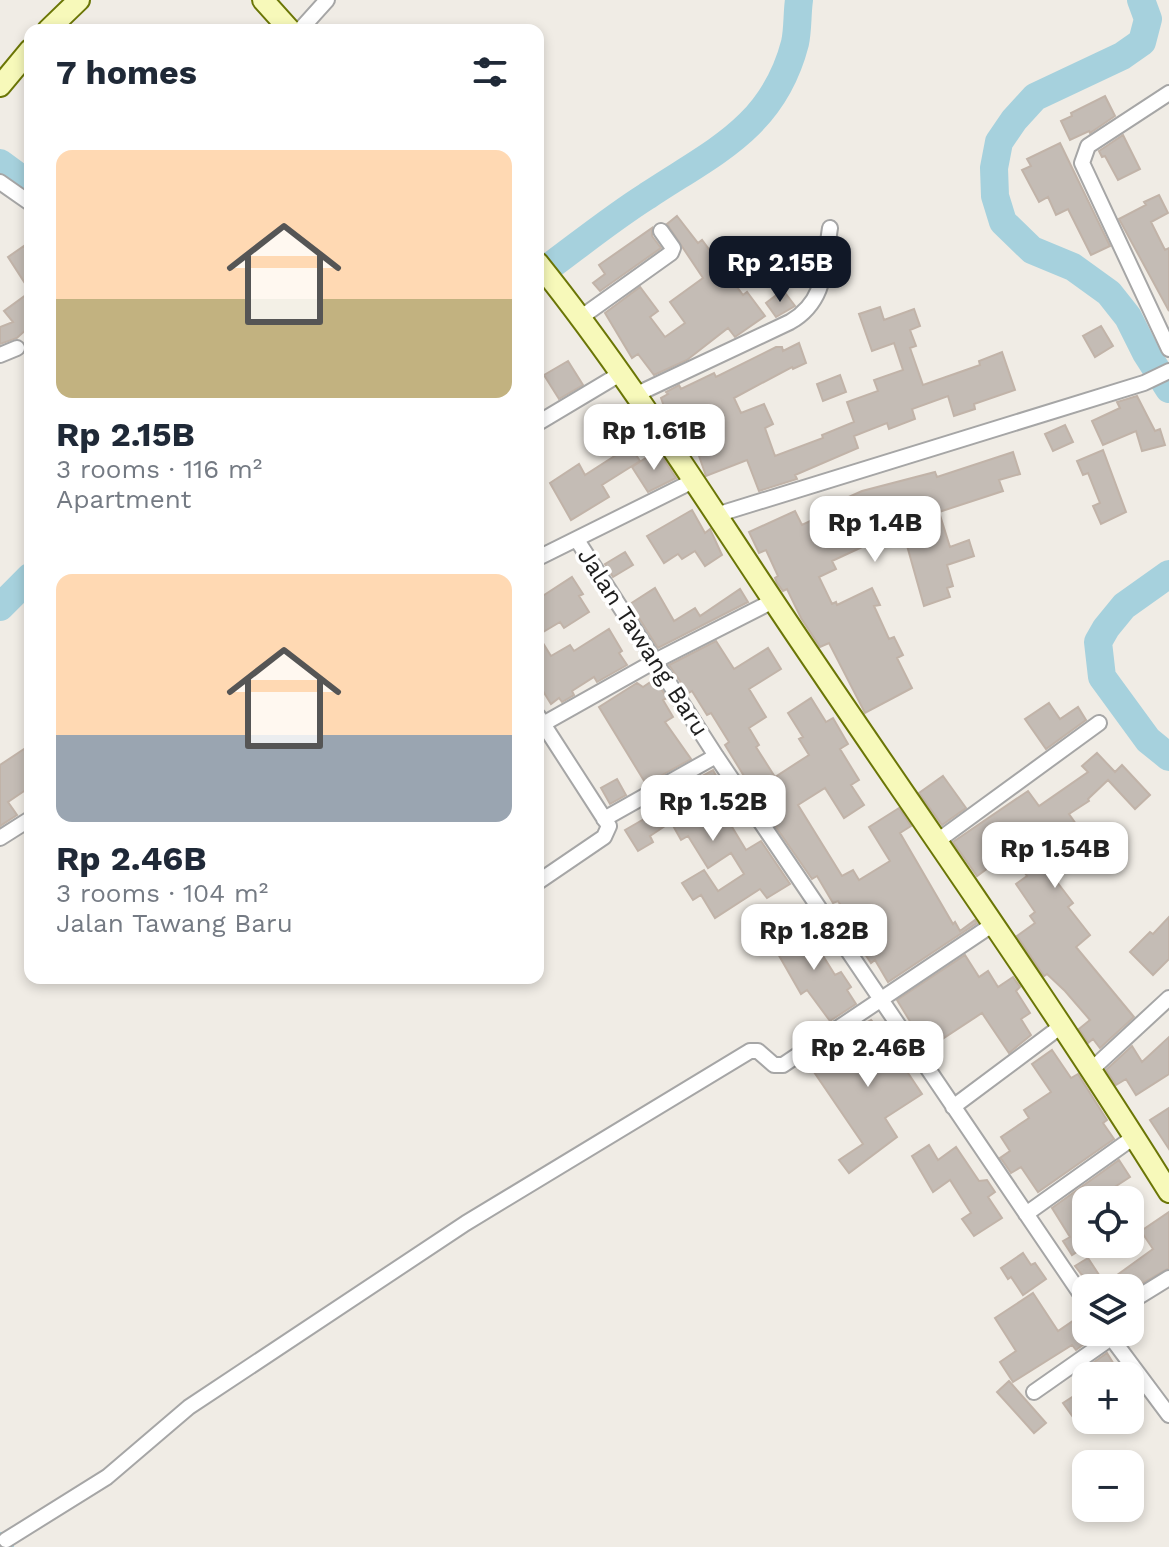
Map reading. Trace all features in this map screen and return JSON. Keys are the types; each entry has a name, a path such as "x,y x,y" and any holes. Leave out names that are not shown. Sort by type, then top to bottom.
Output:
{"street":[{"path":"54,24 79,0"},
{"path":"263,0 285,24"},
{"path":"305,24 327,0"},
{"path":"0,86 24,57"},
{"path":"1169,93 1088,146 1082,163 1169,349"},
{"path":"0,182 24,199"},
{"path":"635,395 790,322 811,306 821,287 830,228"},
{"path":"580,318 671,253 673,248 661,231"},
{"path":"544,270 635,395 1169,1192"},
{"path":"0,355 17,348"},
{"path":"716,515 1144,383 1169,371"},
{"path":"544,419 620,374"},
{"path":"544,555 693,481"},
{"name":"Jalan Tawang Baru","path":"577,540 716,756 1072,1281"},
{"path":"544,718 773,601"},
{"path":"936,842 1099,723"},
{"path":"544,726 609,826 604,837 544,878"},
{"path":"604,819 716,756"},
{"path":"0,838 24,823"},
{"path":"6,1540 107,1477 189,1407 528,1185 750,1051 758,1051 774,1065 783,1065 992,925"},
{"path":"1090,1071 1169,998"},
{"path":"953,1107 1060,1027"},
{"path":"1026,1214 1134,1137"},
{"path":"1144,1293 1169,1278"},
{"path":"1034,1392 1095,1346"},
{"path":"1117,1346 1169,1415"}],"building":[{"path":"1105,96 1115,116 1090,133 1070,140 1061,121"},
{"path":"1123,135 1140,169 1118,180 1099,151"},
{"path":"1060,143 1110,246 1091,255 1068,209 1056,215 1048,197 1039,202 1022,170 1031,166 1027,159"},
{"path":"1159,195 1168,213 1151,222 1165,250 1169,248 1169,311 1119,219"},
{"path":"677,216 698,243 702,240 743,295 747,292 765,316 735,337 728,328 687,360 654,375 638,354 632,358 605,313 640,287 658,311 650,317 665,337 685,323 670,302 703,278 667,224"},
{"path":"652,228 652,236 661,248 600,291 593,283 605,274 599,265"},
{"path":"24,246 24,282 8,257"},
{"path":"783,290 795,306 776,317 766,303"},
{"path":"24,296 24,332 17,338 0,344 0,327 13,322 4,311"},
{"path":"880,307 884,320 914,309 920,326 910,330 916,346 910,348 923,385 980,365 979,361 1002,352 1015,390 974,404 975,409 954,416 948,396 912,409 915,419 889,429 887,423 854,436 858,448 795,475 797,479 759,491 747,460 706,476 699,456 702,455 689,429 678,434 670,423 661,398 668,394 666,392 679,385 681,389 714,373 716,377 776,347 782,347 783,351 799,343 806,363 792,367 734,398 741,413 764,404 773,424 765,428 775,456 823,438 822,435 854,422 847,402 878,391 874,380 903,370 894,343 872,351 859,314"},
{"path":"1101,326 1113,346 1095,357 1083,336"},
{"path":"568,361 583,385 559,399 544,375"},
{"path":"840,375 846,392 823,401 817,384"},
{"path":"1137,396 1155,431 1160,429 1165,445 1142,451 1136,431 1103,445 1092,421 1120,408 1117,402"},
{"path":"1065,425 1073,442 1053,451 1045,434"},
{"path":"630,446 640,461 602,485 609,497 571,520 550,483 579,464 585,475"},
{"path":"658,450 676,478 648,492 632,467"},
{"path":"1103,450 1126,512 1101,524 1093,506 1100,503 1088,473 1083,475 1077,461"},
{"path":"1013,452 1020,474 999,480 1003,491 939,512 950,547 969,540 974,556 947,565 953,586 947,588 950,597 924,606 904,535 876,545 875,541 832,561 836,569 819,577 832,604 836,602 837,605 872,588 880,605 874,606 889,639 894,637 903,655 897,658 912,688 865,713 829,643 820,647 787,589 783,591 777,583 775,578 778,576 766,550 759,553 749,532 795,511 802,525 825,514 822,509 862,491 935,472 937,477"},
{"path":"692,510 705,533 710,529 722,555 705,566 695,551 682,559 678,554 664,563 647,536"},
{"path":"625,552 633,565 613,577 605,564"},
{"path":"572,577 583,594 579,596 589,612 564,628 560,622 544,631 544,595"},
{"path":"655,588 674,621 695,608 700,616 740,589 748,602 658,648 630,604"},
{"path":"609,629 627,665 597,682 594,677 572,691 574,695 562,702 559,698 551,704 544,693 544,645 551,656 570,645 574,651"},
{"path":"716,641 734,669 768,648 781,669 749,689 766,717 749,728 759,745 756,747 775,777 809,755 799,739 803,737 788,713 811,698 826,722 833,718 848,744 840,749 859,780 851,785 864,805 844,818 825,788 798,805 842,876 853,870 859,880 890,861 869,827 899,808 911,826 900,833 953,924 955,922 960,931 975,920 977,923 888,982 875,960 871,963 861,948 853,933 857,931 838,901 833,903 817,876 812,879 771,820 725,745 729,742 711,713 707,715 692,691 688,693 669,665"},
{"path":"655,679 667,698 663,700 673,717 665,722 691,759 646,784 599,707 637,683 643,687"},
{"path":"1049,703 1060,719 1078,707 1086,720 1046,749 1025,719"},
{"path":"24,749 24,791 8,802 17,815 0,826 0,765"},
{"path":"1097,753 1115,772 1122,765 1150,795 1135,809 1108,780 1089,801 1069,814 1076,824 1060,835 1056,828 1033,844 1044,859 1041,861 1073,903 1068,907 1090,935 1076,947 1134,1017 1100,1048 1093,1039 1088,1043 1079,1029 1090,1020 1065,991 1047,974 1044,976 1017,936 1035,923 1030,916 1035,912 1016,884 1027,876 1010,852 977,876 953,842 1028,791 1039,806 1088,772 1082,766"},
{"path":"713,770 738,817 729,822 746,850 761,841 790,884 767,898 760,889 715,918 701,895 693,900 682,883 704,870 718,891 744,874 731,853 708,868 688,836 681,840 671,822 650,836 653,842 638,851 625,830 670,804 666,796"},
{"path":"943,776 966,808 942,825 919,793"},
{"path":"617,779 626,795 610,804 601,788"},
{"path":"1169,917 1169,959 1153,975 1130,952"},
{"path":"808,923 824,948 820,951 835,975 841,972 851,987 847,990 856,1004 830,1021 807,990 801,994 773,945"},
{"path":"965,955 979,977 988,971 998,987 1013,977 1020,987 1016,991 1030,1013 1021,1019 1031,1035 1009,1053 982,1013 927,1049 897,1000"},
{"path":"871,1020 903,1059 900,1061 922,1094 885,1118 897,1137 849,1173 839,1160 863,1144 814,1072 845,1051 839,1042 841,1038"},
{"path":"1169,1037 1169,1074 1136,1095 1126,1079 1116,1085 1106,1070 1132,1046 1142,1062"},
{"path":"1052,1050 1071,1078 1078,1074 1107,1120 1103,1123 1114,1139 1038,1192 1021,1167 1011,1173 1000,1158 1010,1151 1001,1137 1029,1118 1024,1110 1051,1092 1032,1064"},
{"path":"1169,1108 1169,1149 1150,1120"},
{"path":"929,1145 938,1160 956,1147 979,1181 987,1180 995,1192 988,1197 1002,1218 974,1236 962,1219 971,1213 950,1180 933,1192 912,1156"},
{"path":"1119,1160 1130,1177 1116,1186 1083,1186"},
{"path":"1072,1194 1072,1255 1063,1241 1070,1237 1052,1208"},
{"path":"1169,1212 1169,1268 1144,1282 1144,1274 1119,1274 1153,1249 1144,1236 1144,1229"},
{"path":"1023,1253 1046,1279 1023,1295 1001,1268"},
{"path":"1088,1258 1098,1274 1081,1274 1075,1266"},
{"path":"1033,1293 1058,1331 1072,1322 1072,1345 1013,1382 1000,1362 1016,1351 995,1318"},
{"path":"1107,1353 1113,1362 1094,1362"},
{"path":"1009,1381 1046,1423 1034,1433 997,1392"},
{"path":"1072,1397 1072,1416 1063,1403"}],"waterway":[{"path":"544,271 619,215 717,151 756,117 772,97 785,72 795,43 799,0"},
{"path":"1141,0 1148,19 1142,42 1122,56 1035,97 1014,120 999,142 994,168 995,196 1003,222 1032,250 1073,267 1109,293 1128,317 1169,389"},
{"path":"0,163 24,181"},
{"path":"1169,574 1124,606 1098,642 1102,677 1148,740 1169,757"},
{"path":"0,607 24,583"}]}
